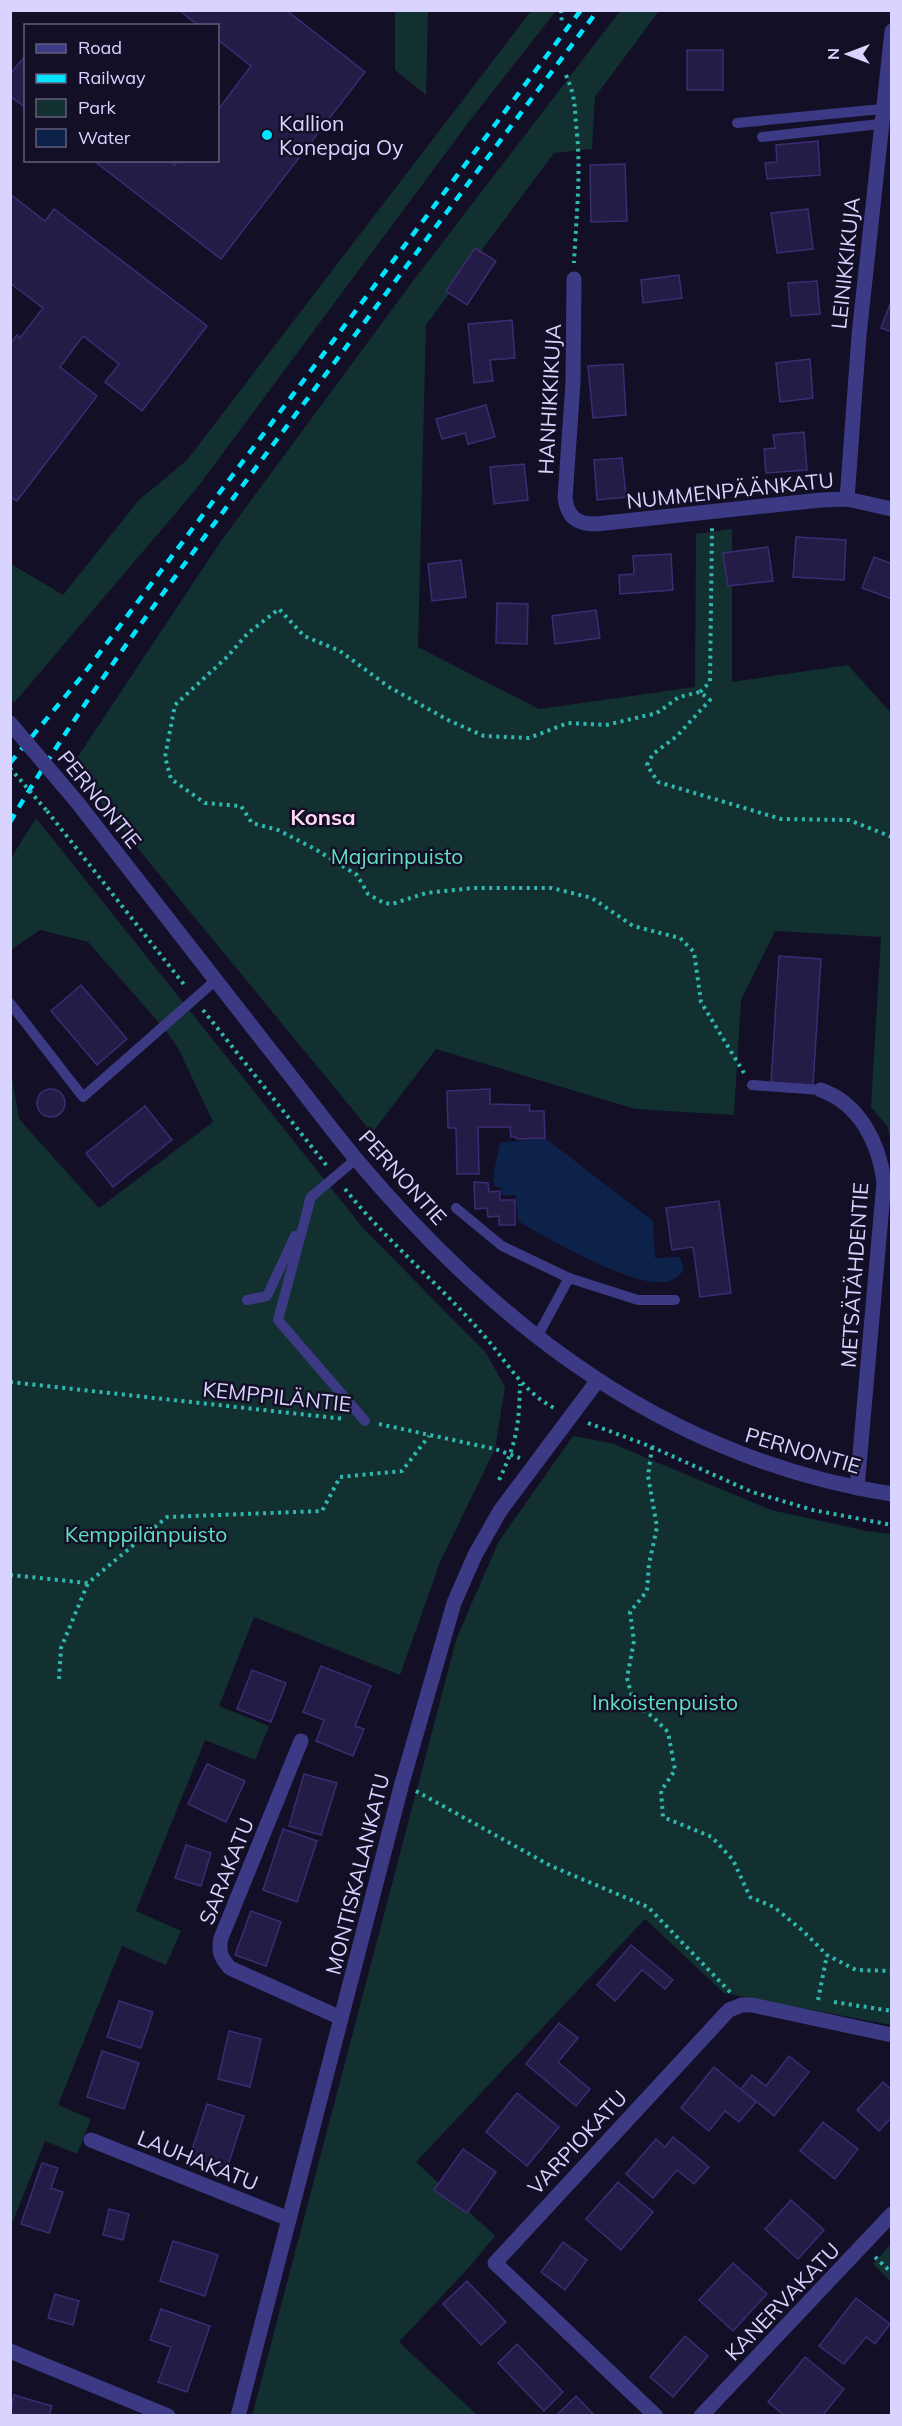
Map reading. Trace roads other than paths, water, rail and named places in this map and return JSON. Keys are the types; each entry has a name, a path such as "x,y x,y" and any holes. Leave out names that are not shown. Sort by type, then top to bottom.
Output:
{"street":[{"name":"LEINIKKIKUJA","path":"847,499 859,335 891,31"},
{"name":"HANHIKKIKUJA","path":"573,520 567,510 565,498 573,383 574,279"},
{"name":"NUMMENPÄÄNKATU","path":"573,520 584,524 596,524 847,499 891,508"},
{"name":"PERNONTIE","path":"10,723 77,802 356,1159 457,1268 537,1337 598,1380 686,1430 737,1454 804,1476 891,1494"},
{"name":"METSÄTÄHDENTIE","path":"821,1090 838,1096 858,1117 872,1138 881,1160 884,1182 885,1256 857,1488"},
{"name":"MONTISKALANKATU","path":"238,2415 402,1783 454,1603 475,1555 500,1511 598,1380"},
{"name":"SARAKATU","path":"301,1741 221,1938 219,1950 222,1960 230,1968 341,2018"},
{"name":"VARPIOKATU","path":"656,2415 495,2263 729,2010 742,2005 758,2006 891,2035"},
{"name":"LAUHAKATU","path":"91,2140 289,2219"},
{"name":"KANERVAKATU","path":"701,2415 891,2214"},
{"path":"10,2351 168,2415"}],"lane":[{"path":"737,123 882,109"},
{"path":"762,137 880,124"},
{"path":"10,1003 82,1097 216,980"},
{"path":"752,1085 821,1090"},
{"path":"247,1300 267,1296 311,1197 356,1159"},
{"path":"311,1197 278,1320 365,1421"},
{"path":"456,1208 502,1246 570,1278 638,1300 675,1300"},
{"path":"537,1337 570,1278"}],"water":[{"path":"545,1138 653,1221 655,1258 680,1257 684,1270 665,1282 650,1282 632,1277 590,1260 518,1221 516,1195 502,1195 501,1188 494,1186 494,1171 500,1143"}],"railway":[{"path":"10,763 83,675 581,10"},
{"path":"10,822 104,676 172,582 598,10"}],"place":[{"name":"Kallion Konepaja Oy","path":"267,135"}],"district":[{"name":"Konsa","path":"323,817"}],"park label":[{"name":"Majarinpuisto","path":"397,856"},
{"name":"Kemppilänpuisto","path":"146,1534"},
{"name":"Inkoistenpuisto","path":"665,1702"}]}
